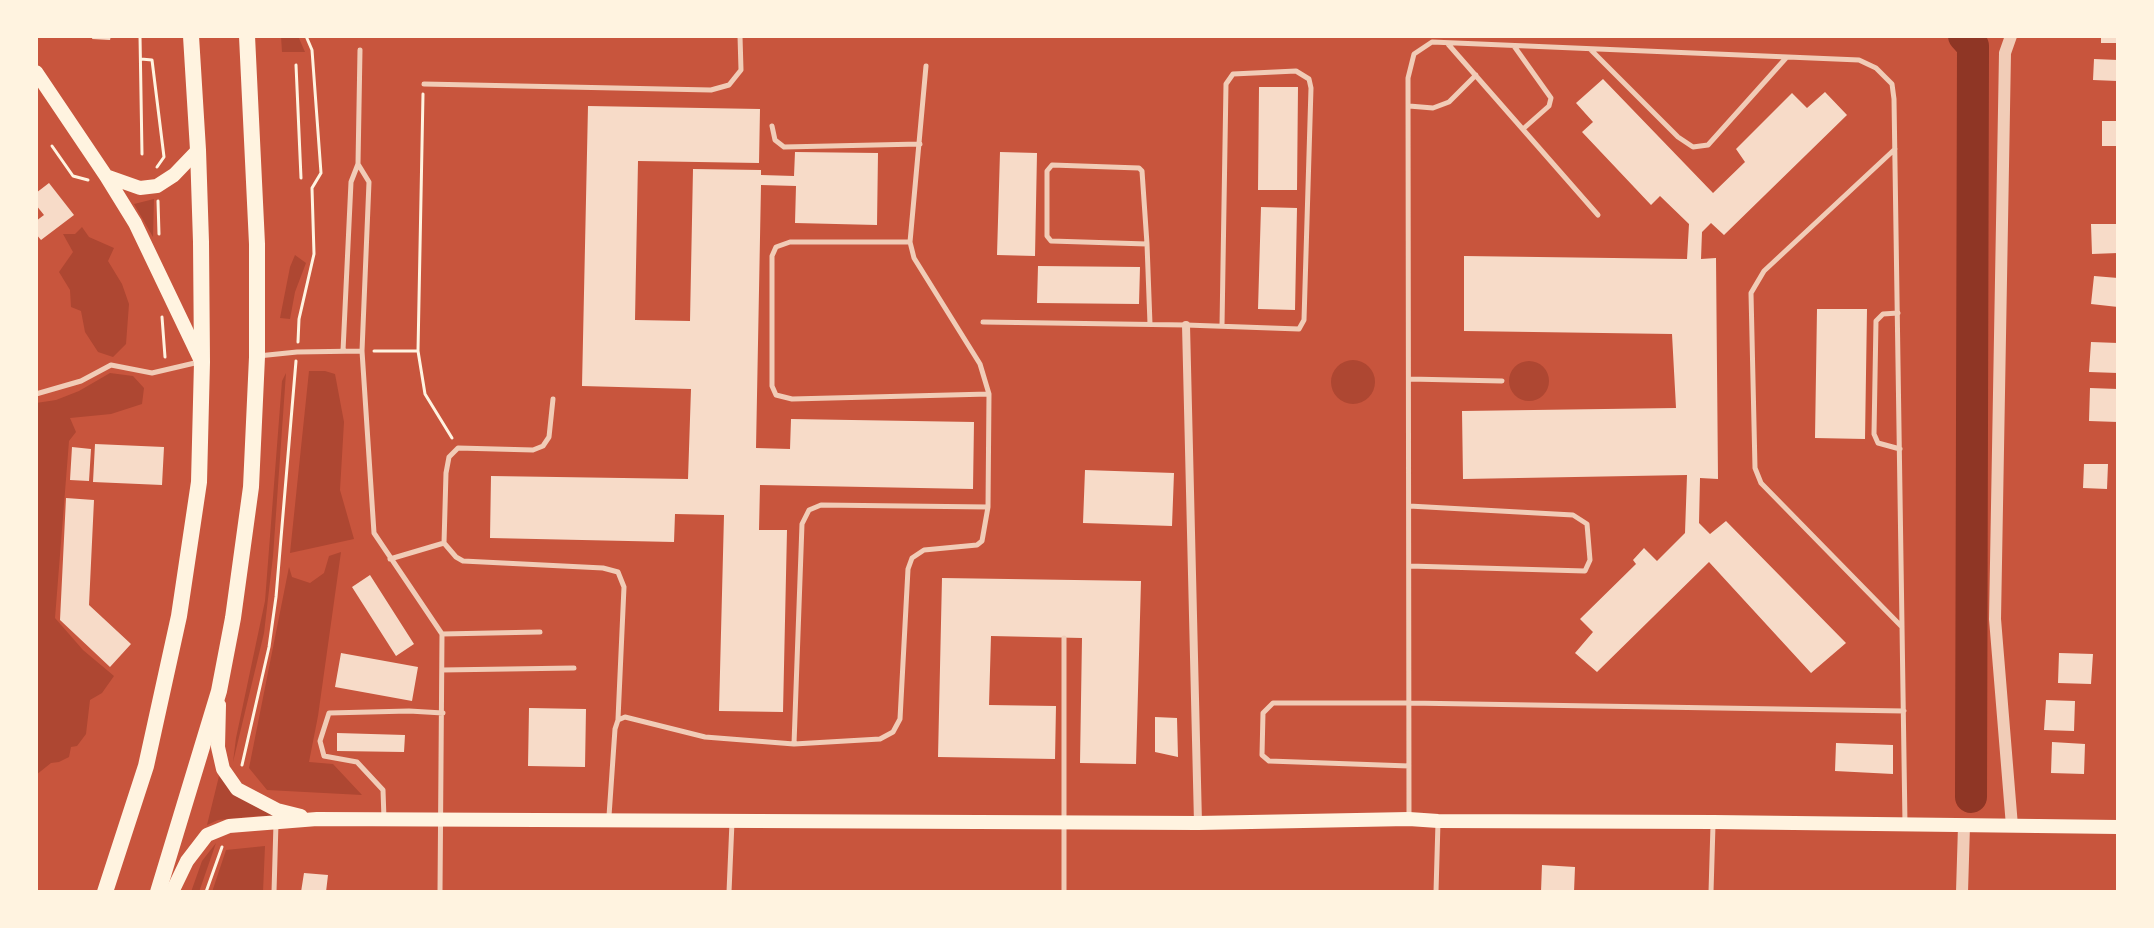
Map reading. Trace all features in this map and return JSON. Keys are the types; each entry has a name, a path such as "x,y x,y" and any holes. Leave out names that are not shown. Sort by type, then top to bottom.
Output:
{"highway":[{"path":"105,892 146,766 179,616 199,482 202,362 198,150 191,36"},
{"path":"158,892 219,691 233,618 251,487 257,357 257,244 247,36"}],"main road":[{"path":"36,72 102,180 135,223 202,362"},
{"path":"102,180 140,188 157,186 174,175 198,150"},
{"path":"219,691 218,747 223,769 237,789 277,810 317,819"},
{"path":"172,892 187,861 207,835 229,826 317,819 1198,823 1409,819 2118,827"}],"street":[{"path":"2011,36 2005,53 1995,619 2012,826"},
{"path":"1186,325 1198,823"},
{"path":"1962,892 1964,826"}],"lane":[{"path":"424,84 711,90 729,85 741,70 740,36"},
{"path":"1409,819 1408,78 1414,54 1432,42 1859,60 1876,68 1892,84 1905,825"},
{"path":"1448,43 1598,215"},
{"path":"1514,45 1551,98 1549,106 1523,129"},
{"path":"1589,49 1678,137 1693,147 1708,145 1787,57"},
{"path":"343,351 351,182 358,164 360,50"},
{"path":"618,720 625,717 705,737 794,744 880,739 893,732 900,719 908,569 912,558 924,550 977,545 982,541 988,507 989,394 980,364 914,258 910,242 926,66"},
{"path":"983,322 1299,329 1304,320 1311,88 1309,79 1296,71 1233,74 1226,84 1222,326"},
{"path":"1409,106 1433,108 1449,102 1476,75"},
{"path":"772,126 775,140 784,147 920,144"},
{"path":"1895,149 1764,271 1751,293 1755,468 1761,483 1903,628"},
{"path":"358,164 369,182 362,351 374,533 442,634 440,892"},
{"path":"1147,244 1051,241 1047,236 1047,171 1052,165 1139,168 1142,171 1147,244 1150,324"},
{"path":"910,242 790,242 776,247 772,256 772,386 776,395 792,399 989,394"},
{"path":"1898,313 1883,314 1876,321 1874,434 1878,443 1900,449"},
{"path":"257,357 297,352 362,351"},
{"path":"36,394 81,381 111,365 152,373 202,362"},
{"path":"1409,379 1502,381"},
{"path":"553,399 549,437 543,446 533,450 458,448 449,457 444,543 463,561 603,568 618,572 624,587 618,720 609,821"},
{"path":"794,744 802,524 809,510 821,505 988,507"},
{"path":"1409,506 1573,515 1587,524 1590,560 1585,571 1409,566"},
{"path":"390,559 444,543"},
{"path":"442,634 540,632"},
{"path":"1064,638 1064,892"},
{"path":"442,670 574,668"},
{"path":"1409,766 1269,761 1262,755 1263,713 1273,703 1904,711"},
{"path":"384,820 383,790 357,762 324,756 320,741 329,713 443,713"},
{"path":"1436,892 1438,821"},
{"path":"274,892 277,822"},
{"path":"729,892 732,822"},
{"path":"1711,892 1713,822"}],"path":[{"path":"140,36 142,154"},
{"path":"237,789 269,647 276,597 299,319 314,254 312,188 321,173 312,50 306,36"},
{"path":"141,59 152,60 164,157 158,164"},
{"path":"296,65 301,178"},
{"path":"424,84 418,351 425,394 458,448"},
{"path":"52,146 73,176 102,180"},
{"path":"158,198 159,240"},
{"path":"161,315 165,370"},
{"path":"362,351 418,351"},
{"path":"206,892 229,826"}],"shaded area":[{"path":"281,36 298,36 305,52 282,52"},
{"path":"154,199 153,237 134,204"},
{"path":"82,227 89,237 114,248 108,261 122,284 129,304 126,344 113,357 98,352 85,332 81,311 71,307 70,290 59,272 73,252 63,234 75,234"},
{"path":"295,255 306,263 295,292 290,319 280,318 290,267"},
{"path":"1353,360 1369,366 1375,382 1369,398 1353,404 1337,398 1331,382 1337,366"},
{"path":"1529,361 1543,367 1549,381 1543,395 1529,401 1515,395 1509,381 1515,367"},
{"path":"309,371 335,374 344,422 340,490 354,539 290,553"},
{"path":"110,373 133,376 144,388 142,404 111,414 70,418 76,432 69,441 55,618 83,650 114,676 102,693 90,700 86,734 77,746 71,747 69,757 51,763 36,775 36,403 56,400 79,391"},
{"path":"286,373 273,556 264,633 233,762 265,601 282,381"},
{"path":"341,552 309,762 333,764 362,795 267,790 249,768 289,567 292,577 310,583 324,573 329,556"},
{"path":"219,776 236,794 288,817 258,816 218,820 207,825"},
{"path":"216,843 199,892 191,892 202,861"},
{"path":"265,846 263,892 212,892 226,850"}],"building":[{"path":"93,36 111,36 110,40 92,39"},
{"path":"2101,36 2118,36 2118,43 2101,43"},
{"path":"2094,59 2118,60 2118,81 2093,80"},
{"path":"1603,79 1713,193 1745,162 1736,149 1792,93 1807,108 1825,92 1847,115 1724,235 1711,223 1702,232 1701,259 1716,258 1718,479 1700,478 1699,523 1710,534 1726,521 1846,643 1811,673 1709,562 1597,672 1575,653 1593,632 1580,619 1636,564 1633,560 1644,548 1657,561 1685,533 1687,475 1463,479 1462,411 1676,408 1672,334 1464,331 1464,256 1687,259 1689,224 1660,196 1651,205 1582,132 1593,122 1576,103"},
{"path":"1259,87 1298,87 1297,190 1258,190"},
{"path":"588,106 760,109 759,163 638,161 635,320 690,321 693,169 761,170 761,175 794,176 795,152 878,153 877,225 795,223 796,186 761,185 756,448 790,449 791,419 974,422 973,489 760,485 759,530 787,530 783,712 719,711 724,515 675,514 674,542 490,538 491,476 688,479 691,389 582,386"},
{"path":"2102,121 2118,121 2118,146 2102,146"},
{"path":"1000,152 1037,153 1035,256 997,255"},
{"path":"49,183 74,215 41,240 36,234 36,221 44,215 36,205 36,193"},
{"path":"1261,207 1297,208 1295,310 1258,309"},
{"path":"2091,224 2118,224 2118,253 2092,254"},
{"path":"1038,266 1140,267 1139,304 1037,303"},
{"path":"2094,276 2118,278 2118,307 2091,304"},
{"path":"1817,309 1867,309 1865,439 1815,438"},
{"path":"2091,342 2118,343 2118,373 2089,372"},
{"path":"2090,388 2118,389 2118,422 2089,421"},
{"path":"95,444 164,447 162,485 93,482"},
{"path":"72,447 91,449 89,481 70,480"},
{"path":"2084,464 2108,464 2107,489 2083,488"},
{"path":"1085,470 1174,473 1172,526 1083,523"},
{"path":"66,498 94,500 89,605 131,644 110,667 60,620"},
{"path":"370,575 414,644 396,656 352,587"},
{"path":"942,578 1141,581 1136,764 1080,763 1082,638 991,636 989,705 1056,706 1055,759 938,757"},
{"path":"341,653 418,667 412,701 335,687"},
{"path":"2059,653 2093,654 2091,684 2058,683"},
{"path":"2046,700 2075,701 2074,731 2044,730"},
{"path":"529,708 586,709 585,767 528,766"},
{"path":"1155,717 1177,718 1178,757 1155,752"},
{"path":"337,733 405,735 404,752 337,751"},
{"path":"2052,742 2085,744 2084,774 2051,773"},
{"path":"1836,743 1893,745 1893,774 1835,771"},
{"path":"1542,865 1575,867 1574,892 1541,892"},
{"path":"304,873 328,875 326,892 301,892"}],"waterway":[{"path":"1964,36 1973,46 1971,797"}]}
